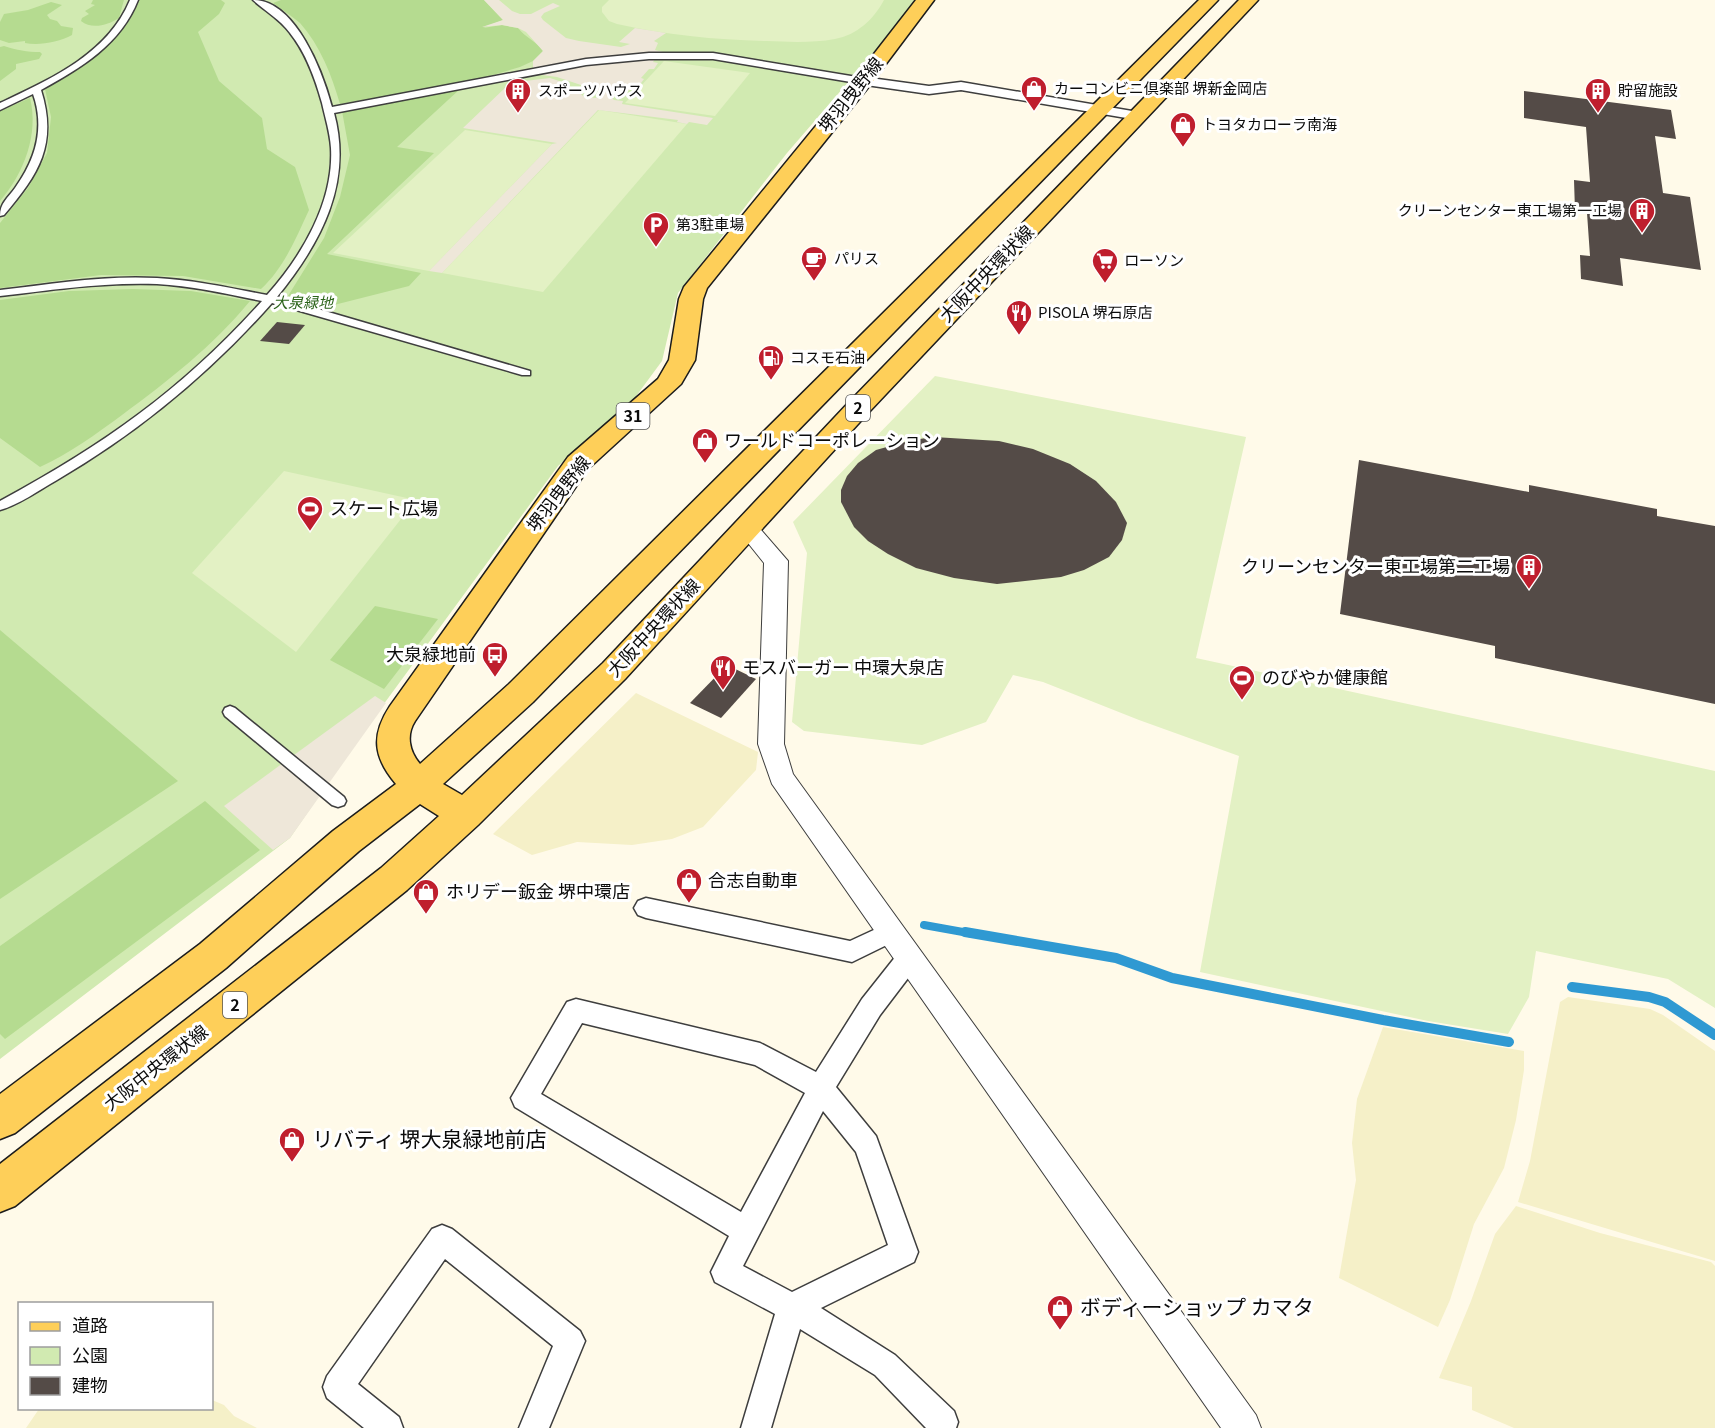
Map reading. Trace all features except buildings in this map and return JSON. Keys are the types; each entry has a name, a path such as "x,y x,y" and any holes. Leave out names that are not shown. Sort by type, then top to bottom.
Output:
{"main road":[{"name":"堺羽曳野線","path":"466,815 418,786 393,751 393,732 403,712 578,463 668,384 682,360 691,299 696,286 863,81 925,0"},
{"name":"大阪中央環状線","path":"0,1119 213,956 346,841 418,786 521,693 1209,0"},
{"name":"大阪中央環状線","path":"0,1191 394,879 466,815 614,671 1249,0"}],"street":[{"path":"0,107 36,89 85,58 112,36 129,15 134,0"},
{"path":"0,506 89,456 134,425 192,377 271,299 319,226 330,193 337,154 320,79 304,43 276,13 257,0"},
{"path":"328,111 586,62 649,56 712,56 929,90 961,86 1138,116"},
{"path":"0,213 14,198 42,145 44,114 36,89"},
{"path":"0,293 95,282 154,281 191,284 271,299 526,373"},
{"path":"747,528 776,561 771,744 781,777 1243,1428"},
{"path":"230,712 338,801"},
{"path":"646,908 852,952 891,932"},
{"path":"909,958 871,1007 821,1088 725,1272 792,1307 885,1365 943,1422 941,1428"},
{"path":"747,1231 524,1098 576,1010 760,1055 821,1088 867,1145 904,1252 792,1307 756,1428"},
{"path":"388,1428 338,1387 442,1239 570,1341 534,1428"}],"shaded area":[{"path":"484,0 499,0 512,11 520,14 531,14 553,3 560,6 544,13 541,17 566,38 579,41 621,47 630,44 619,42 635,28 666,33 654,41 658,43 655,50 663,52 653,55 658,55 653,62 658,63 654,69 649,69 641,78 644,79 641,83 637,83 628,91 616,92 611,97 614,100 623,101 622,104 713,118 707,125 689,122 687,124 677,122 678,120 598,110 442,273 429,271 552,144 557,143 463,128 506,87 512,88 525,81 550,78 577,90 584,97 596,98 602,95 602,92 557,77 527,73 533,72 533,61 543,51 526,32 518,28 502,25 482,27 503,20"},
{"path":"636,693 758,752 756,770 703,827 672,839 632,845 577,842 532,855 493,834"},
{"path":"375,696 386,703 290,838 273,850 224,806"},
{"path":"1568,997 1650,1009 1663,1015 1715,1051 1715,1261 1518,1202 1530,1161 1560,1002"},
{"path":"1383,1027 1524,1051 1524,1070 1516,1120 1504,1168 1474,1224 1450,1300 1438,1327 1339,1278 1356,1180 1352,1143 1357,1099"},
{"path":"1516,1206 1600,1233 1711,1262 1715,1266 1715,1428 1514,1428 1472,1410 1472,1387 1439,1378 1471,1301 1495,1234"},
{"path":"213,1400 224,1405 234,1416 257,1428 26,1428 38,1410 213,1410"}],"green space":[{"name":"大泉緑地","path":"0,0 919,0 787,153 678,293 662,361 634,399 558,466 356,742 290,838 0,1059"},
{"path":"93,0 124,0 119,18 100,26 85,24 81,21 82,18 89,14 85,11 95,5 91,4"},
{"path":"139,0 221,0 225,3 219,14 198,32 219,81 262,118 267,149 295,167 309,210 294,242 276,272 261,289 183,276 101,275 0,288 0,223 28,188 47,153 51,117 45,89 87,62 112,41 123,29"},
{"path":"281,0 484,0 503,20 483,28 502,25 518,28 543,51 533,61 520,67 476,80 340,104 329,72 314,41 300,23 273,3"},
{"path":"609,0 884,0 870,20 851,34 835,39 801,42 692,36 617,24 609,21 602,12 602,7"},
{"path":"51,2 62,5 47,15 61,26 73,28 72,35 43,44 25,43 25,41 9,43 0,40 0,22 4,14 28,10"},
{"path":"0,47 42,54 39,59 16,64 16,69 0,81"},
{"path":"664,61 750,73 715,116 625,103"},
{"path":"460,89 397,147 434,153 327,254 421,273 409,286 326,307 288,296 324,238 340,197 350,155 342,111"},
{"path":"30,98 31,139 16,178 0,201 0,111"},
{"path":"599,110 687,124 543,292 442,273"},
{"path":"465,130 552,144 429,271 333,253"},
{"path":"133,289 191,291 250,301 205,348 156,389 82,443 40,467 0,438 0,300 69,291"},
{"name":"のびやか健康館","path":"935,376 1246,437 1196,658 1715,771 1715,1008 1668,979 1536,951 1529,997 1508,1034 1428,1021 1200,972 1239,756 1043,682 1013,675 986,722 922,745 804,731 792,722 807,553 793,522"},
{"name":"スケート広場","path":"284,471 416,500 296,652 192,573"},
{"path":"375,606 438,619 384,689 330,660"},
{"path":"0,630 178,781 0,899"},
{"path":"205,801 260,850 5,1039 0,1034 0,946"}],"waterway":[{"path":"924,925 974,934"},
{"path":"965,932 1116,958 1172,978 1383,1020 1509,1042"},
{"path":"1572,987 1649,997 1665,1002 1715,1035"}],"place":[{"name":"カーコンビニ倶楽部 堺新金岡店","path":"1034,112"},
{"name":"スポーツハウス","path":"518,114"},
{"name":"貯留施設","path":"1598,114"},
{"name":"トヨタカローラ南海","path":"1183,148"},
{"name":"クリーンセンター東工場第一工場","path":"1642,234"},
{"name":"第3駐車場","path":"656,248"},
{"name":"パリス","path":"814,282"},
{"name":"ローソン","path":"1105,284"},
{"name":"PISOLA 堺石原店","path":"1019,336"},
{"name":"コスモ石油","path":"771,381"},
{"name":"ワールドコーポレーション","path":"705,464"},
{"name":"スケート広場","path":"310,532"},
{"name":"クリーンセンター東工場第二工場","path":"1529,590"},
{"name":"大泉緑地前","path":"495,678"},
{"name":"モスバーガー 中環大泉店","path":"723,691"},
{"name":"のびやか健康館","path":"1242,701"},
{"name":"合志自動車","path":"689,904"},
{"name":"ホリデー鈑金 堺中環店","path":"426,915"},
{"name":"リバティ 堺大泉緑地前店","path":"292,1163"},
{"name":"ボディーショップ カマタ","path":"1060,1331"}]}
